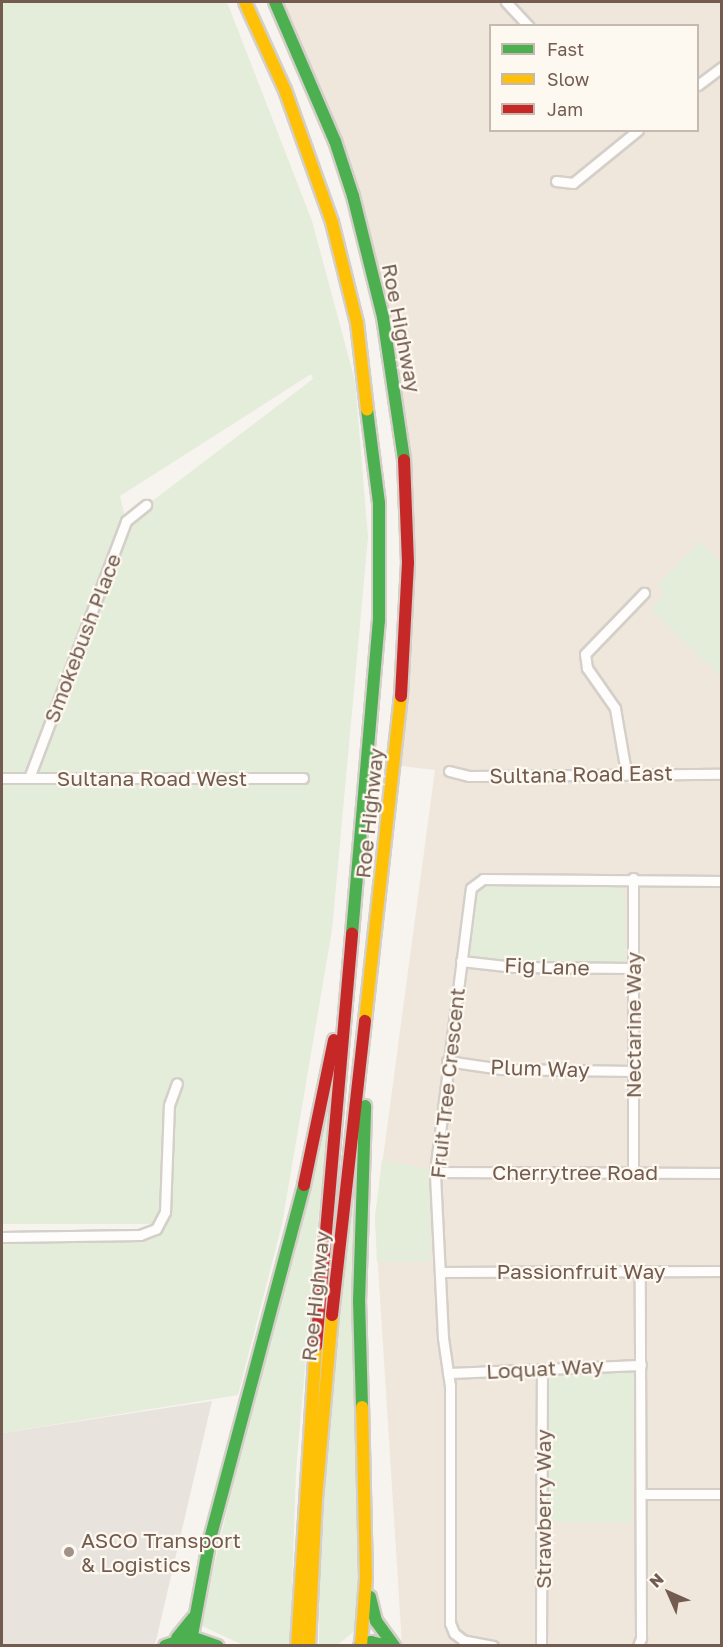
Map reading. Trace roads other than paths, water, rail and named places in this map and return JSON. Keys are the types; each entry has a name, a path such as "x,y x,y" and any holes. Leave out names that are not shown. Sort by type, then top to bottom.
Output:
{"main road":[{"name":"Roe Highway","path":"245,2 285,90 332,222 357,323 373,434 379,503 379,621 306,1455 297,1646"},
{"name":"Roe Highway","path":"275,2 318,96 353,196 383,317 403,448 408,563 402,685 321,1426 309,1646"},
{"path":"191,1641 194,1614 210,1539 296,1225 349,971"},
{"path":"368,1000 358,1302 366,1578 361,1645 371,1642 388,1646"},
{"path":"366,1578 376,1621 394,1646"},
{"path":"165,1646 177,1638 194,1614"},
{"path":"177,1638 217,1646"}],"street":[{"path":"506,2 526,24"},
{"path":"699,84 722,67"},
{"path":"555,181 573,183 634,132"},
{"name":"Smokebush Place","path":"28,778 126,521 146,506"},
{"path":"626,772 615,708 587,668 585,654 644,593"},
{"name":"Sultana Road East","path":"448,771 469,776 719,772"},
{"name":"Sultana Road West","path":"2,778 303,778"},
{"name":"Fruit Tree Crescent","path":"493,1646 463,1640 454,1634 450,1623 448,1373 443,1338 435,1172 447,1061 471,888 483,879 633,878 722,881"},
{"name":"Nectarine Way","path":"633,878 633,1172"},
{"name":"Fig Lane","path":"461,961 515,967 633,968"},
{"name":"Plum Way","path":"447,1061 501,1069 633,1071"},
{"path":"2,1237 140,1235 156,1229 165,1212 169,1105 177,1083"},
{"name":"Cherrytree Road","path":"435,1172 719,1172"},
{"path":"638,1646 641,1638 640,1271"},
{"name":"Passionfruit Way","path":"441,1272 722,1271"},
{"name":"Loquat Way","path":"448,1373 542,1371 589,1365 641,1365"},
{"name":"Strawberry Way","path":"541,1646 542,1371"},
{"path":"641,1494 722,1494"}],"place":[{"name":"ASCO Transport & Logistics","path":"69,1552"}]}
